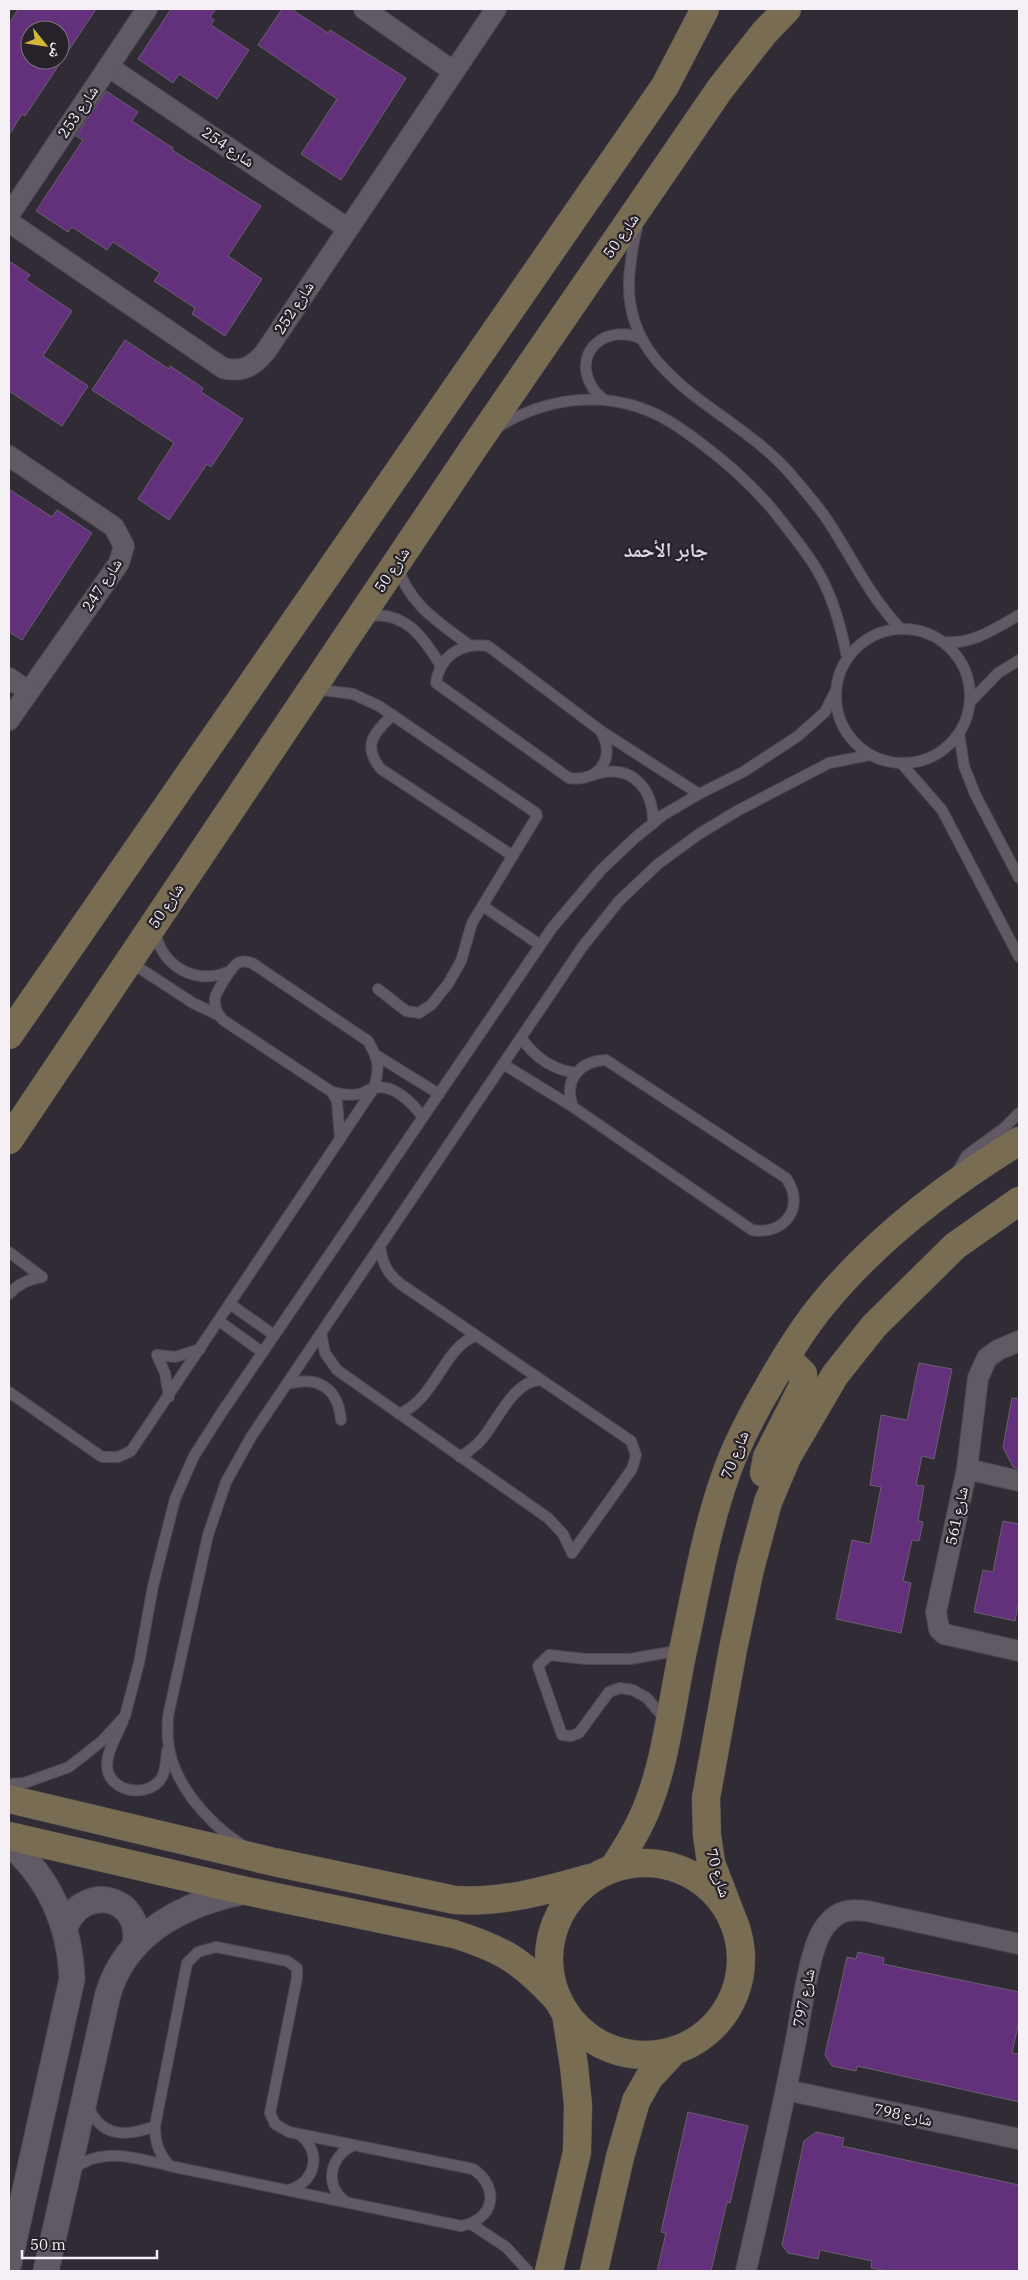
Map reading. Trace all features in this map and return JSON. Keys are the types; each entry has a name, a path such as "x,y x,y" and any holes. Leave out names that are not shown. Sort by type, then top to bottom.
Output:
{"main road":[{"path":"9,1035 665,86 705,9"},
{"name":"شارع 50","path":"9,1140 478,443 720,89 764,33 787,9"},
{"name":"شارع 70","path":"604,1872 643,1817 652,1791 724,1477 745,1430 786,1357 822,1304 873,1250 945,1190 1019,1141"},
{"name":"شارع 70","path":"736,1928 711,1863 707,1835 706,1798 735,1640 750,1569 768,1502 787,1457 835,1375 874,1326 955,1246 1019,1201"},
{"path":"768,1502 764,1472 768,1457 804,1380 800,1370 786,1357"},
{"path":"9,1799 274,1862 455,1900 480,1901 538,1893 635,1862 657,1863 678,1868 697,1878 714,1891 727,1908 736,1928 741,1950 735,1992 725,2012 711,2029 694,2042 674,2051 650,2055 626,2053 610,2048 582,2033 533,1972 518,1961 480,1942 454,1934 246,1891 9,1836"},
{"path":"549,2271 577,2152 577,2095 561,2007 549,1972 550,1944 558,1918 573,1894 604,1872"},
{"path":"594,2271 620,2157 636,2102 649,2078 674,2051"}],"street":[{"name":"شارع 253","path":"9,215 147,9"},
{"path":"364,9 454,70"},
{"name":"شارع 252","path":"9,222 224,368 235,371 246,369 256,363 266,351 496,9"},
{"name":"شارع 254","path":"108,67 347,228"},
{"name":"شارع 247","path":"9,456 114,527 124,546 119,563 9,720"},
{"path":"9,678 28,691"},
{"name":"شارع 561","path":"1019,1341 998,1350 987,1358 982,1365 978,1378 966,1469 936,1612 940,1629 944,1634 1019,1650"},
{"path":"966,1469 1019,1481"},
{"path":"9,1843 32,1865 51,1894 65,1927 72,1979 9,2263"},
{"path":"46,2271 112,1980 118,1967 135,1944 168,1919 198,1904 246,1891"},
{"path":"65,1927 73,1911 80,1905 96,1899 114,1902 128,1912 135,1927 135,1944"},
{"name":"شارع 797","path":"746,2271 813,1956 822,1932 833,1918 849,1909 866,1911 1019,1944"},
{"name":"شارع 798","path":"786,2090 1019,2140"}],"lane":[{"path":"647,198 634,238 628,281 629,303 641,339 650,355 675,381 751,435 792,475 828,520 870,592 900,628"},
{"path":"603,400 588,380 586,366 588,353 600,339 611,334 633,335 641,339"},
{"path":"478,443 495,429 515,417 536,408 581,399 603,400 648,410 668,420 715,453 765,500 804,550 825,584 839,620 848,657"},
{"path":"397,563 408,592 424,612 470,645"},
{"path":"944,642 954,643 971,640 1019,615"},
{"path":"359,619 369,616 390,617 409,625 425,640 440,666"},
{"path":"835,692 839,717 851,739 870,755 902,764 919,762 934,756 948,746 959,733 967,718 970,702 970,688 965,669 954,651 944,642 926,632 900,628 884,630 870,637 857,646 841,668 835,692 824,712 798,736 743,772 699,794 653,824 602,869 552,928 262,1352 194,1456 175,1499 153,1586 139,1662 125,1716 108,1756 107,1767 115,1783 126,1789 147,1790 163,1776 166,1765 168,1716 208,1535 226,1482 252,1438 321,1333 583,946 619,900 658,864 699,834 737,811 828,763 870,755"},
{"path":"653,824 652,803 642,785 636,779 620,773 610,772 584,779 570,778 436,683 440,666 452,652 470,645 488,646 601,731 699,794"},
{"path":"970,702 998,673 1019,660"},
{"path":"312,689 353,694 392,715 536,813 536,819 472,923 461,961 448,984 431,1005 419,1013 406,1011 378,989"},
{"path":"392,715 374,735 370,748 374,761 381,769 512,856"},
{"path":"591,776 602,767 607,753 605,738 601,731"},
{"path":"959,733 964,766 975,794 1019,878"},
{"path":"902,764 942,810 1019,956"},
{"path":"483,906 540,945"},
{"path":"153,925 158,944 171,963 185,973 209,977 230,972"},
{"path":"129,961 193,1003 218,1015 332,1092 351,1095 360,1094 374,1088 386,1088 406,1098 423,1117"},
{"path":"9,1392 102,1457 118,1457 131,1451 169,1397 374,1088 379,1070 376,1056 368,1042 252,963 242,961 230,972 215,997 215,1008 218,1015"},
{"path":"521,1038 531,1051 544,1062 564,1071 575,1073"},
{"path":"376,1056 439,1094"},
{"path":"504,1064 573,1107 752,1230 769,1231 790,1216 793,1208 794,1192 786,1178 606,1060 589,1062 575,1073 569,1090 573,1107"},
{"path":"332,1092 337,1101 340,1139"},
{"path":"945,1190 967,1154 1004,1128 1019,1113"},
{"path":"321,1333 325,1353 337,1370 548,1518 563,1534 572,1553 632,1469 636,1455 630,1441 394,1280 384,1264 380,1246"},
{"path":"9,1252 42,1277 32,1278 16,1286 9,1294"},
{"path":"230,1304 274,1335"},
{"path":"219,1321 262,1352"},
{"path":"399,1414 419,1402 462,1344 476,1336"},
{"path":"169,1397 165,1373 157,1355 175,1357 201,1348"},
{"path":"288,1384 309,1380 329,1390 338,1404 341,1420"},
{"path":"460,1457 482,1438 518,1389 529,1382 541,1380"},
{"path":"669,1723 647,1698 633,1690 620,1688 609,1692 579,1733 571,1736 562,1735 538,1666 549,1654 586,1659 630,1659 683,1650"},
{"path":"9,1784 24,1783 69,1767 102,1741 125,1716"},
{"path":"168,1741 177,1770 190,1795 207,1818 227,1835 274,1862"},
{"path":"68,2173 87,2160 109,2155 131,2156 170,2166 461,2226 471,2224 486,2212 490,2202 488,2183 473,2169 281,2130 275,2124 270,2113 297,1978 297,1968 287,1961 216,1946 198,1952 187,1964 155,2126 156,2144 159,2152 170,2166"},
{"path":"85,2096 88,2108 94,2117 102,2126 112,2131 134,2134 155,2126"},
{"path":"287,2190 302,2184 312,2172 314,2164 312,2151 305,2139 299,2134"},
{"path":"347,2203 333,2186 332,2172 333,2165 341,2153 354,2145"},
{"path":"471,2224 506,2247 528,2271"}],"building":[{"path":"18,9 96,9 70,48 70,20 20,20 20,70 56,70 25,116 22,114 9,135 9,24"},
{"path":"171,9 216,9 210,17 214,20 211,25 249,50 217,99 179,74 173,83 138,59"},
{"path":"282,9 291,9 328,33 330,30 406,78 341,180 301,154 337,99 258,45"},
{"path":"106,91 138,112 132,121 173,148 172,150 261,206 228,256 262,279 225,336 192,314 195,308 154,281 160,273 113,242 107,250 72,227 68,232 36,211 83,140 76,136"},
{"path":"9,261 30,275 26,280 72,311 43,356 88,386 62,426 9,391"},
{"path":"125,340 169,369 170,366 203,388 201,392 243,419 211,467 207,464 169,520 138,499 174,443 92,390"},
{"path":"9,489 52,517 57,510 92,533 22,640 9,632"},
{"path":"919,1363 952,1369 934,1459 922,1456 916,1485 924,1486 918,1521 923,1522 919,1541 912,1540 903,1581 911,1583 901,1633 836,1619 852,1540 870,1544 881,1487 870,1485 881,1415 907,1420"},
{"path":"1012,1398 1019,1399 1019,1469 1013,1467 1003,1447"},
{"path":"1003,1521 1019,1524 1019,1600 1015,1621 974,1612 983,1570 993,1572"},
{"path":"858,1952 884,1958 883,1964 1019,1992 1019,2021 1012,2053 1019,2054 1019,2102 857,2066 856,2071 832,2066 825,2055 847,1957 856,1959"},
{"path":"688,2112 748,2126 730,2203 727,2202 711,2271 657,2271 666,2233 661,2232"},
{"path":"816,2132 844,2138 842,2146 1019,2185 1019,2271 887,2271 871,2268 872,2261 820,2250 818,2259 788,2253 782,2245 804,2141"}],"district":[{"name":"جابر الأحمد","path":"666,550"}]}
